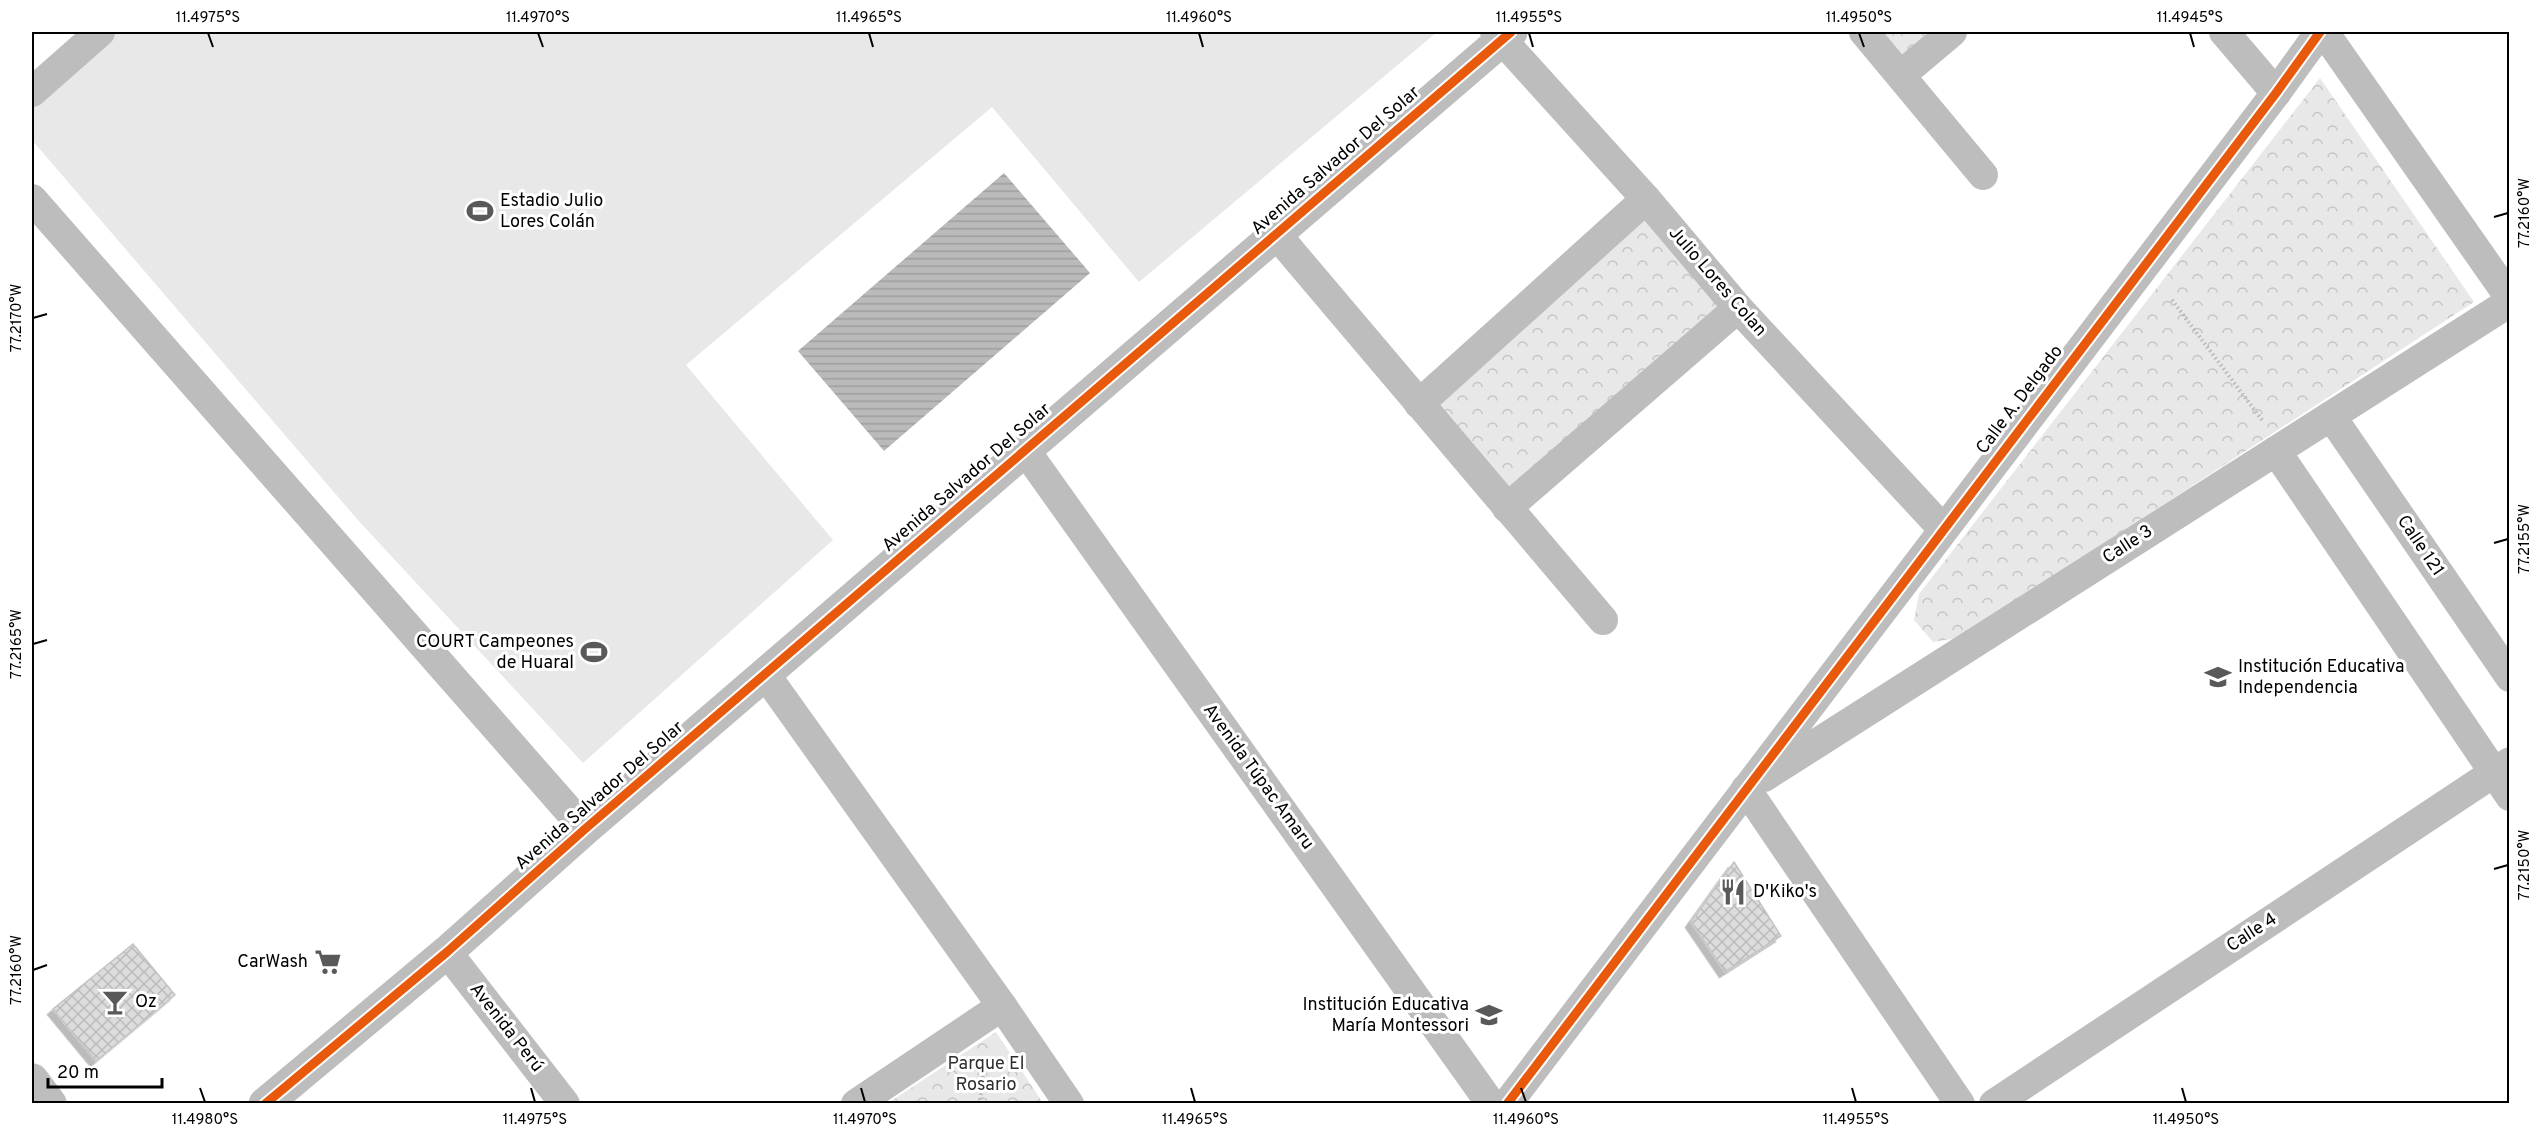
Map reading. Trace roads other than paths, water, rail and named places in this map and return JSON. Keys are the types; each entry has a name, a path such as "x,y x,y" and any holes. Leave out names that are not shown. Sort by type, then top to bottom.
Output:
{"main road":[{"name":"Avenida Salvador Del Solar","path":"265,1104 447,952 585,829 1276,234 1503,34"},
{"path":"32,1080 50,1104"}],"street":[{"path":"32,92 100,32"},
{"path":"1864,32 1983,175"},
{"path":"1901,75 1952,32"},
{"path":"2224,32 2276,93"},
{"name":"Calle A. Delgado","path":"1507,1104 2276,93 2320,32"},
{"path":"2325,32 2510,300"},
{"name":"Julio Lores Colan","path":"1503,34 1738,308 1943,529"},
{"path":"32,199 585,829"},
{"path":"1419,404 1646,199"},
{"path":"1276,234 1603,620"},
{"name":"Calle 3","path":"1746,789 2510,300"},
{"path":"1507,508 1738,308"},
{"name":"Calle 121","path":"2331,416 2510,677"},
{"name":"Avenida Túpac Amaru","path":"1025,450 1491,1104"},
{"path":"2276,451 2504,777"},
{"path":"765,674 1002,1006 1069,1104"},
{"name":"Calle 4","path":"1994,1104 2504,777"},
{"path":"1746,789 1960,1104"},
{"name":"Avenida Perú","path":"447,952 565,1104"},
{"path":"856,1104 1002,1006"}],"place":[{"name":"Estadio Julio Lores Colán","path":"480,211"},
{"name":"COURT Campeones de Huaral","path":"594,652"},
{"name":"Institución Educativa Independencia","path":"2218,677"},
{"name":"D'Kiko's","path":"1733,892"},
{"name":"CarWash","path":"328,962"},
{"name":"Oz","path":"115,1002"},
{"name":"Institución Educativa María Montessori","path":"1489,1015"}],"park label":[{"name":"Parque El Rosario","path":"986,1074"}]}
